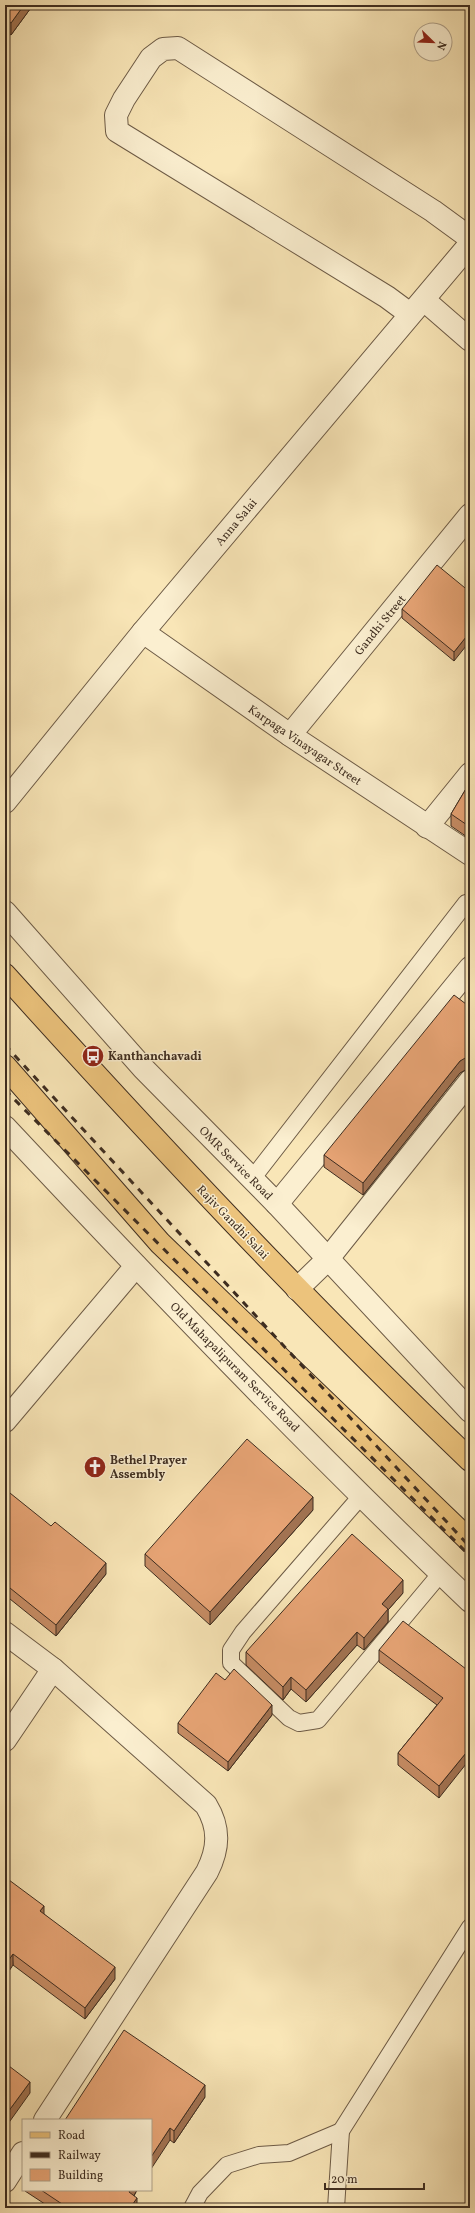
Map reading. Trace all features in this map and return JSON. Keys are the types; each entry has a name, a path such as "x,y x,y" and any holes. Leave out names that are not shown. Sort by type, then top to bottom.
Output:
{"main road":[{"name":"Rajiv Gandhi Salai","path":"5,975 144,1129 297,1289 470,1460"},
{"path":"5,1066 160,1243 470,1541"}],"street":[{"path":"470,238 433,211 178,48 163,49 151,58 124,99 116,115 117,130 387,297 417,307 470,340"},
{"name":"Anna Salai","path":"5,802 143,632 470,244"},
{"name":"Gandhi Street","path":"290,735 470,516"},
{"name":"Karpaga Vinayagar Street","path":"143,632 290,735 470,854"},
{"path":"427,827 470,774"},
{"name":"OMR Service Road","path":"5,912 143,1068 277,1204 327,1260 470,1411"},
{"path":"277,1204 470,968"},
{"path":"297,1289 327,1260 470,1081"},
{"name":"Old Mahapalipuram Service Road","path":"5,1127 136,1266 362,1495 470,1601"},
{"path":"5,1421 136,1266"},
{"path":"5,1633 53,1669 206,1805 214,1817 218,1840 215,1856 207,1872 46,2119"},
{"path":"5,1740 53,1669"},
{"path":"5,2181 22,2155"}],"lane":[{"path":"252,1179 466,903"},
{"path":"362,1495 243,1632 231,1650 230,1663 289,1718 299,1723 318,1720 441,1574"},
{"path":"336,2208 341,2131 470,1927"},
{"path":"192,2208 200,2193 227,2165 259,2156 289,2153 341,2131"}],"building":[{"path":"5,5 24,5 11,23 5,19"},
{"path":"437,565 470,592 470,632 454,652 402,609"},
{"path":"470,782 470,827 451,814"},
{"path":"454,995 470,1007 470,1054 460,1061 363,1183 324,1155"},
{"path":"247,1439 313,1497 210,1612 145,1554"},
{"path":"5,1478 8,1480 5,1485"},
{"path":"5,1489 51,1526 55,1522 106,1563 56,1625 5,1584"},
{"path":"352,1534 403,1580 382,1604 388,1609 364,1638 357,1632 306,1690 291,1677 283,1687 246,1652"},
{"path":"403,1621 466,1669 470,1664 470,1748 439,1786 398,1753 443,1698 379,1650"},
{"path":"234,1669 272,1705 228,1762 178,1723 216,1673 225,1680"},
{"path":"5,1877 44,1906 40,1911 115,1967 85,2008 13,1954 5,1965"},
{"path":"124,2030 205,2085 174,2131 170,2128 152,2155 152,2119 66,2119"},
{"path":"5,2063 30,2082 5,2116"},
{"path":"42,2191 130,2191 137,2198 130,2208 68,2208"}],"railway":[{"path":"5,1045 470,1547"},
{"path":"5,1090 470,1556"}],"place":[{"name":"Kanthanchavadi","path":"93,1056"},
{"name":"Bethel Prayer Assembly","path":"95,1467"}]}
